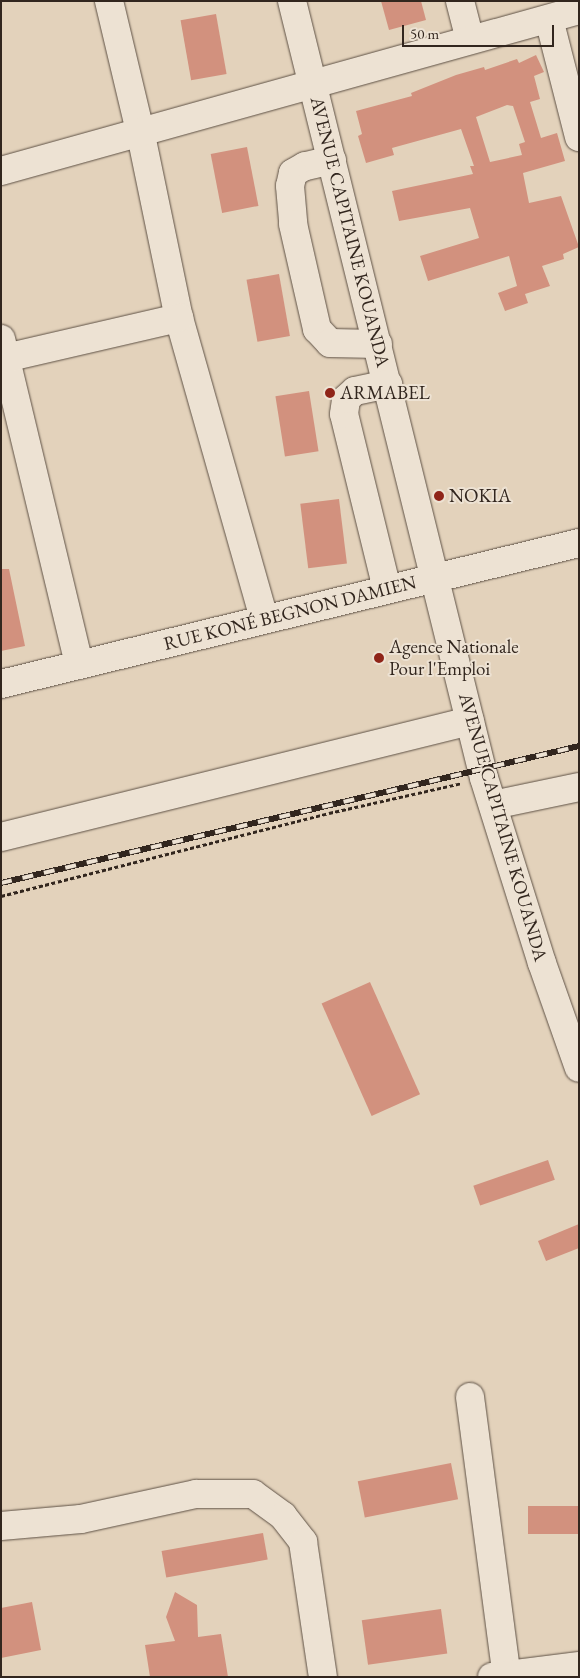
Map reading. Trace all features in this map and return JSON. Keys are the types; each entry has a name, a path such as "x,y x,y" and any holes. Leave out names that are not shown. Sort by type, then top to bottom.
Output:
{"street":[{"path":"109,1 141,134 179,318 264,618"},
{"name":"AVENUE CAPITAINE KOUANDA","path":"292,1 437,577 484,778 542,963 579,1068"},
{"path":"460,1 470,40"},
{"path":"1,171 141,134 579,10"},
{"path":"549,19 579,137"},
{"path":"332,160 304,166 293,173 290,186 293,224 317,329 330,343 378,344"},
{"path":"79,665 3,352 179,318"},
{"path":"386,589 344,414 346,398 355,391 388,384"},
{"name":"RUE KONÉ BEGNON DAMIEN","path":"1,684 579,542"},
{"path":"1,837 470,722"},
{"path":"493,805 579,787"},
{"path":"470,1397 502,1676 579,1666"},
{"path":"1,1526 81,1519 196,1494 253,1494 283,1516 303,1542 322,1677"}],"path":[{"path":"1,896 329,813 484,778"}],"building":[{"path":"381,1 421,1 426,20 389,30"},
{"path":"216,14 227,74 191,80 181,20"},
{"path":"536,55 544,72 534,76 540,99 530,102 541,138 557,133 565,161 523,173 529,203 561,196 579,247 563,254 564,259 542,266 550,286 525,294 528,303 505,311 498,293 517,286 509,256 428,281 420,256 479,238 470,208 399,221 392,191 473,174 470,166 474,166 461,129 392,148 394,155 366,163 358,136 362,134 356,111 412,96 411,93 456,75 484,67 485,70 517,59 519,63","holes":["507,105 513,106 525,142 519,144 522,155 490,162 476,117"]},
{"path":"247,147 258,206 222,213 211,154"},
{"path":"279,274 290,336 257,342 247,280"},
{"path":"309,391 319,451 285,457 275,396"},
{"path":"339,499 347,564 308,568 300,504"},
{"path":"1,569 9,569 25,646 1,651"},
{"path":"370,982 420,1094 372,1116 322,1004"},
{"path":"548,1160 555,1180 480,1206 473,1186"},
{"path":"579,1224 579,1248 546,1261 538,1241"},
{"path":"451,1463 458,1499 365,1517 358,1481"},
{"path":"528,1506 579,1506 579,1534 528,1534"},
{"path":"263,1533 268,1560 166,1577 162,1551"},
{"path":"175,1592 197,1605 198,1637 221,1634 228,1677 150,1677 145,1645 175,1641 166,1617"},
{"path":"32,1602 41,1650 1,1658 1,1608"},
{"path":"441,1609 447,1654 368,1665 362,1620"}],"railway":[{"path":"1,883 579,746"}],"place":[{"name":"ARMABEL","path":"330,393"},
{"name":"NOKIA","path":"439,496"},
{"name":"Agence Nationale Pour l'Emploi","path":"379,658"}]}
